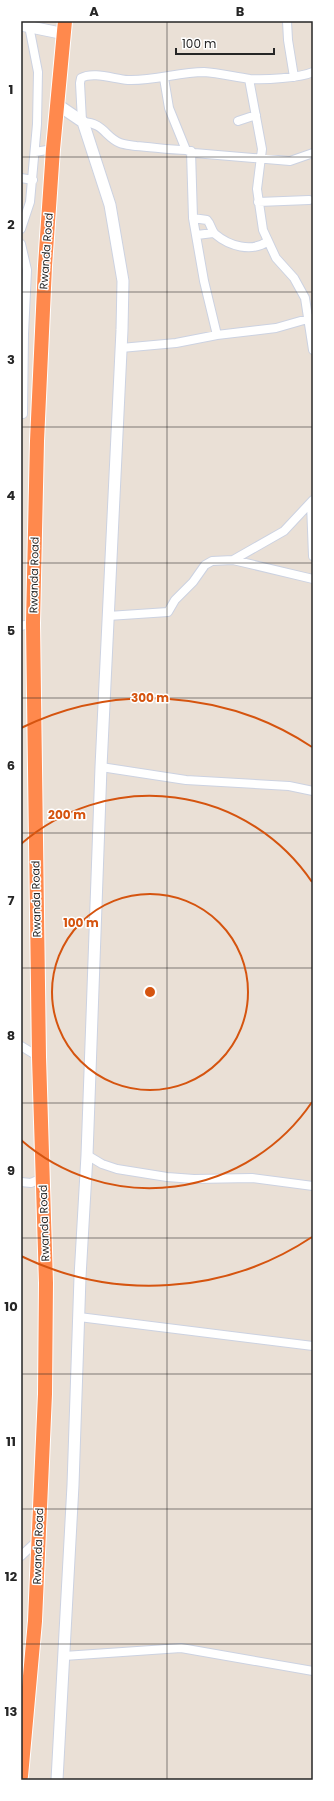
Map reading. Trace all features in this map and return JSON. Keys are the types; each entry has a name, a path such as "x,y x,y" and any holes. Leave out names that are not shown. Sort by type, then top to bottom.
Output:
{"highway":[{"name":"Rwanda Road","path":"21,1776 35,1621 46,1330 46,1284 38,1057 27,625 44,274 64,25"}],"street":[{"path":"287,21 288,40 294,77"},
{"path":"21,229 30,202 33,180 38,89 38,72 25,25 64,25"},
{"path":"57,1780 73,1485 101,767 123,281 118,244 110,205 82,122 80,83 82,77 88,75 129,80 164,78 179,74 204,72 249,79 294,77 313,72"},
{"path":"164,78 169,108 177,131 189,150 193,218 197,235 199,255 217,335"},
{"path":"249,79 262,149 257,189 263,230 276,258 300,287 305,298 310,318 313,350"},
{"path":"58,105 82,122 90,122 102,128 114,140 124,144 157,149 189,150 260,159 290,161 313,153"},
{"path":"238,122 256,115"},
{"path":"35,152 53,149"},
{"path":"21,178 33,180"},
{"path":"258,202 309,200"},
{"path":"193,218 207,220 213,233 228,244 252,248 263,245 268,241"},
{"path":"197,235 213,233"},
{"path":"21,244 27,270 22,334 23,414"},
{"path":"121,348 176,343 217,335 276,328 310,318"},
{"path":"233,560 284,531 312,501"},
{"path":"312,501 313,556"},
{"path":"108,616 168,612 175,600 206,564 219,560 233,560 313,579"},
{"path":"101,767 186,780 289,786 313,791"},
{"path":"21,1046 38,1057"},
{"path":"87,1155 102,1164 117,1169 167,1177 194,1179 252,1178 313,1186"},
{"path":"21,1182 31,1183 42,1178"},
{"path":"79,1317 313,1346"},
{"path":"21,1556 38,1541"},
{"path":"64,1656 181,1648 313,1671"}]}
